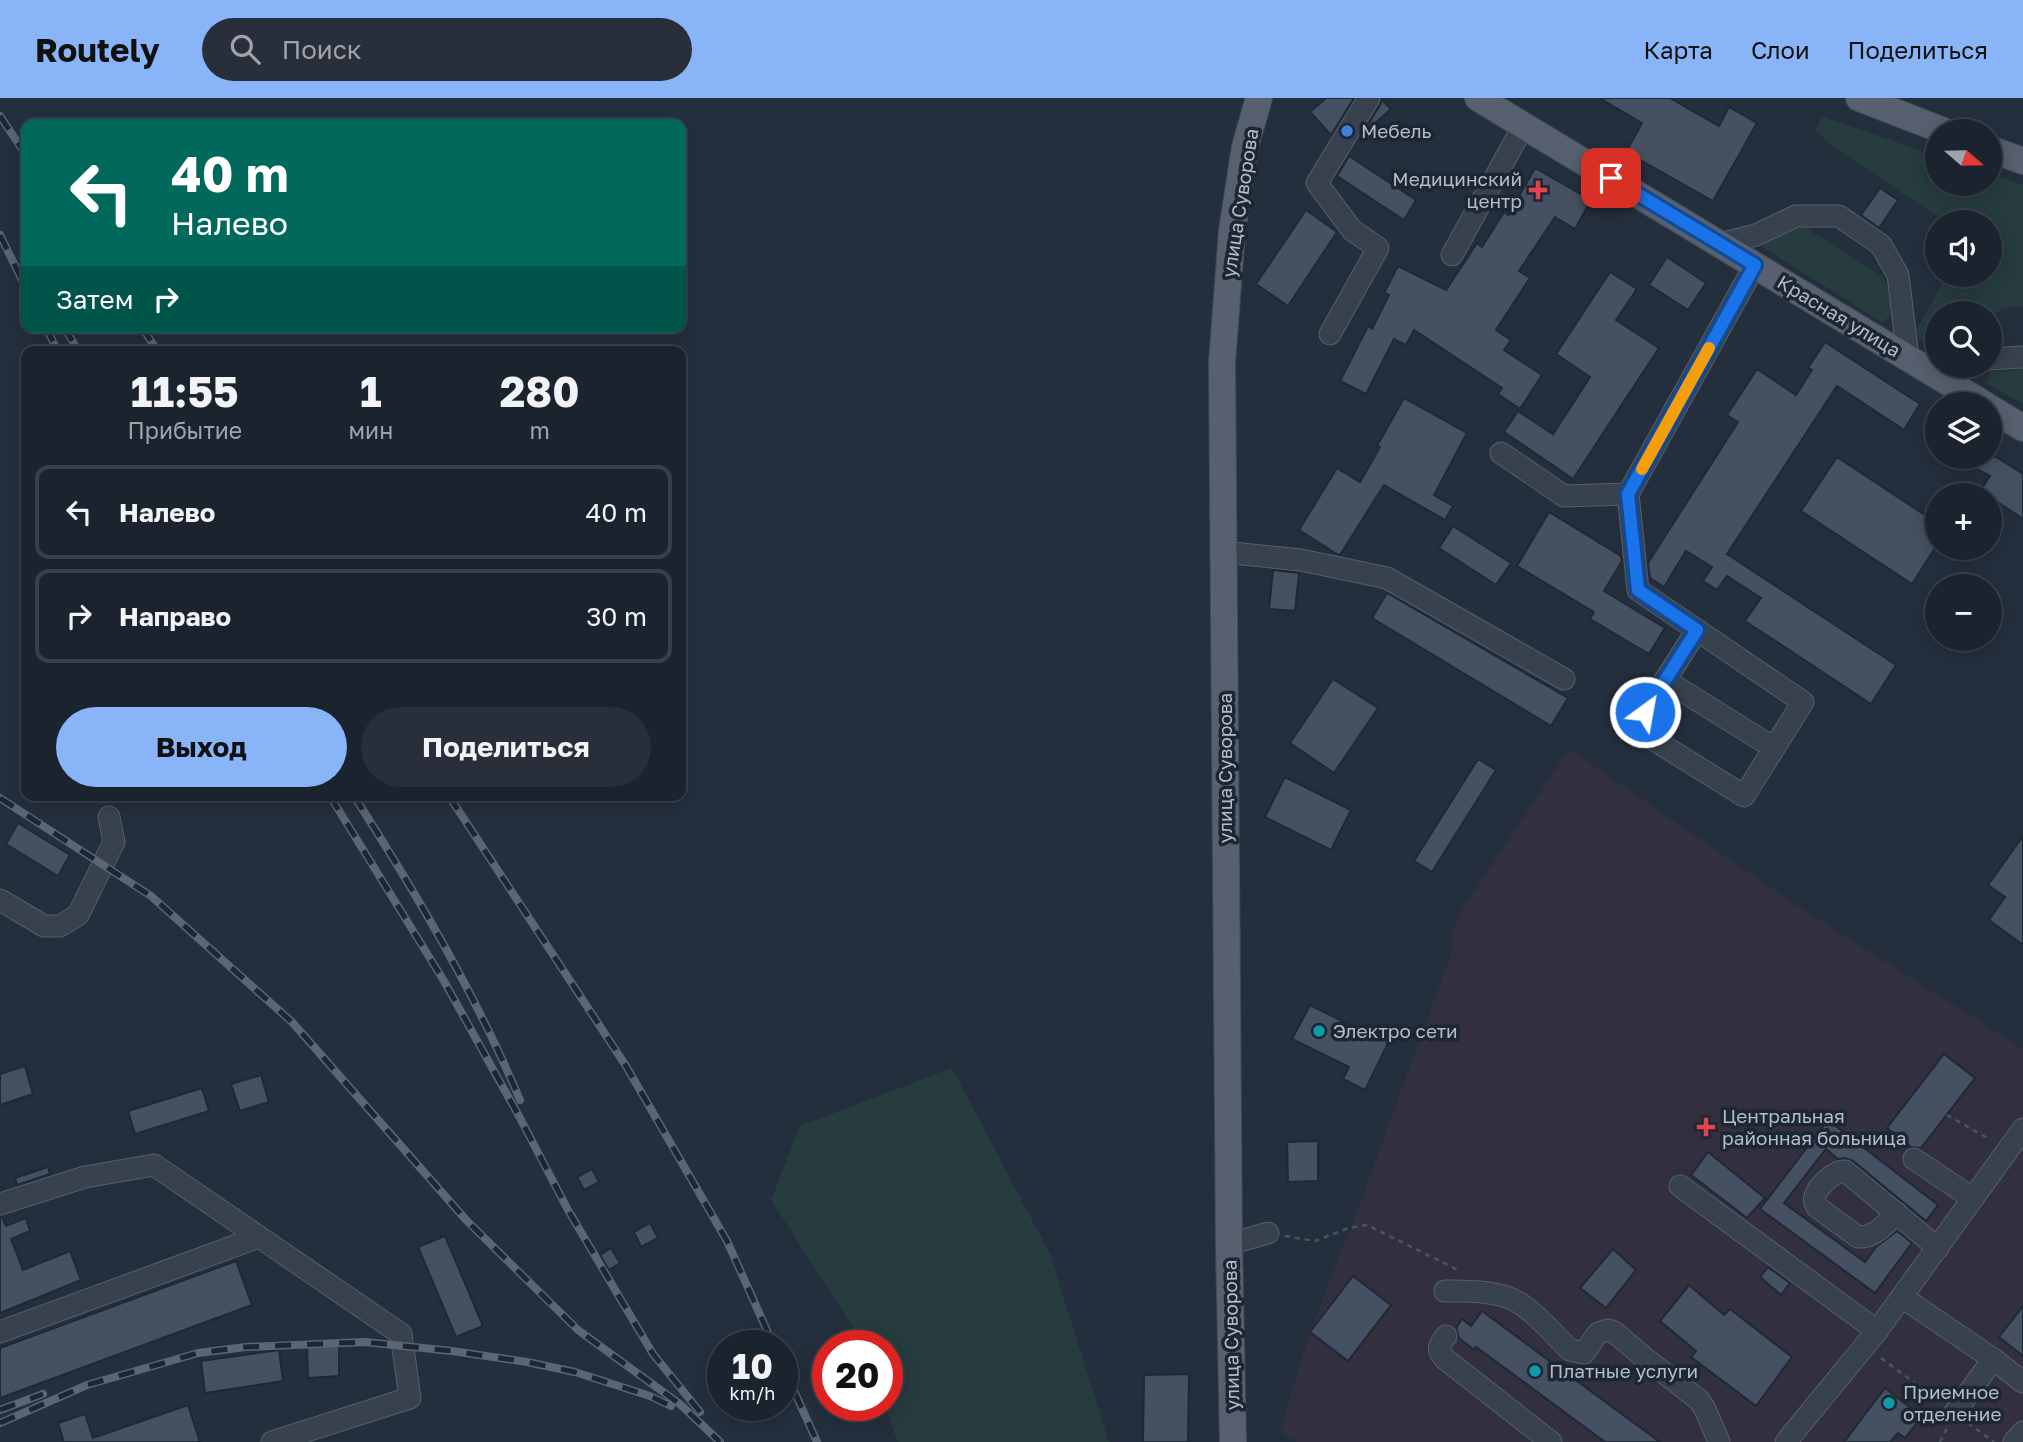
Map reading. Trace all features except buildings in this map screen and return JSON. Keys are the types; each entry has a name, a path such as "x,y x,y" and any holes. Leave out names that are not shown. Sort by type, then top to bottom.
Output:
{"main road":[{"name":"улица Суворова","path":"1233,1442 1222,363 1232,231 1245,147 1259,98"},
{"name":"Красная улица","path":"1478,98 1755,265 1925,363"},
{"path":"1859,98 1925,124"},
{"path":"2002,153 2023,160"},
{"name":"Красная улица","path":"1946,378 1967,392"},
{"path":"2002,415 2023,428"}],"lane":[{"path":"1330,334 1378,248 1352,230 1317,183 1369,98"},
{"path":"1452,255 1524,125"},
{"path":"1720,244 1756,235 1796,216 1839,216 1881,245 1898,275 1925,361"},
{"path":"1697,630 1635,728 1744,796 1803,702 1697,630 1638,590 1628,494 1755,265"},
{"path":"2002,358 2023,357"},
{"path":"1501,453 1564,496 1628,494"},
{"path":"1223,552 1301,560 1387,578 1564,680"},
{"path":"1665,680 1774,748"},
{"path":"0,900 44,926 60,926 78,915 114,842 109,817"},
{"path":"1786,1442 1902,1297 2023,1129"},
{"path":"1914,1159 1972,1198"},
{"path":"0,1204 85,1177 154,1165 401,1334 410,1398 306,1437 272,1442"},
{"path":"1680,1186 1870,1339"},
{"path":"1897,1213 1938,1248"},
{"path":"1229,1244 1268,1233"},
{"path":"0,1332 259,1237"},
{"path":"1445,1291 1486,1293 1509,1298 1521,1304 1570,1350 1578,1353 1584,1353 1598,1333 1614,1332 1699,1401 1719,1442"},
{"path":"1902,1297 2023,1382"},
{"path":"1446,1336 1439,1345 1439,1352 1445,1359 1551,1442"},
{"path":"1955,1412 1993,1359"},
{"path":"2014,1442 2023,1432"}],"path":[{"path":"1947,1115 1997,1144"},
{"path":"1268,1233 1315,1241 1349,1228 1367,1225 1462,1272"},
{"path":"1870,1339 1912,1379 1994,1442"}],"shaded area":[{"name":"Центральная районная больница","path":"1569,749 1796,905 2023,1049 2023,1442 1296,1442 1280,1431 1310,1332 1453,949 1451,934 1461,911"}],"green space":[{"path":"1823,117 1925,152 1925,196 2002,196 2002,177 2023,185 2023,306 2002,309 2002,301 1933,301 1940,287 2002,287 2002,210 1928,210 1834,147 1815,130"},
{"path":"1801,225 1884,277 1892,301 1889,316 1883,323 1764,248 1765,238"},
{"path":"1925,314 1925,343 1913,336"},
{"path":"2023,369 2023,404 1986,383 1988,378 2002,378 2002,371"},
{"path":"952,1068 1050,1254 1109,1442 898,1442 890,1421 903,1421 903,1330 855,1330 771,1200 800,1126"}],"railway":[{"path":"0,116 21,148"},
{"path":"0,235 21,278"},
{"path":"49,333 55,346"},
{"path":"68,333 75,346"},
{"path":"146,333 154,346"},
{"path":"0,798 151,896 292,1022 467,1221 578,1330 681,1405 720,1442"},
{"path":"333,801 444,981 568,1210 653,1354 700,1412"},
{"path":"357,801 400,869 464,982 520,1100"},
{"path":"452,801 626,1066 727,1241 767,1330"},
{"path":"0,1423 87,1385 198,1353 246,1347 365,1342 452,1351 575,1372 650,1396 671,1406"},
{"path":"0,1410 43,1394"},
{"path":"798,1400 817,1442"}],"slow traffic":[{"path":"1642,469 1709,348"}],"place":[{"name":"Мебель","path":"1347,131"},
{"name":"Медицинский центр","path":"1538,190"},
{"name":"Электро сети","path":"1319,1031"},
{"name":"Центральная районная больница","path":"1706,1127"},
{"name":"Платные услуги","path":"1535,1371"},
{"name":"Приемное отделение","path":"1889,1403"}],"route":[{"path":"1611,178 1755,265 1628,494 1638,590 1697,630 1645,712"}]}
